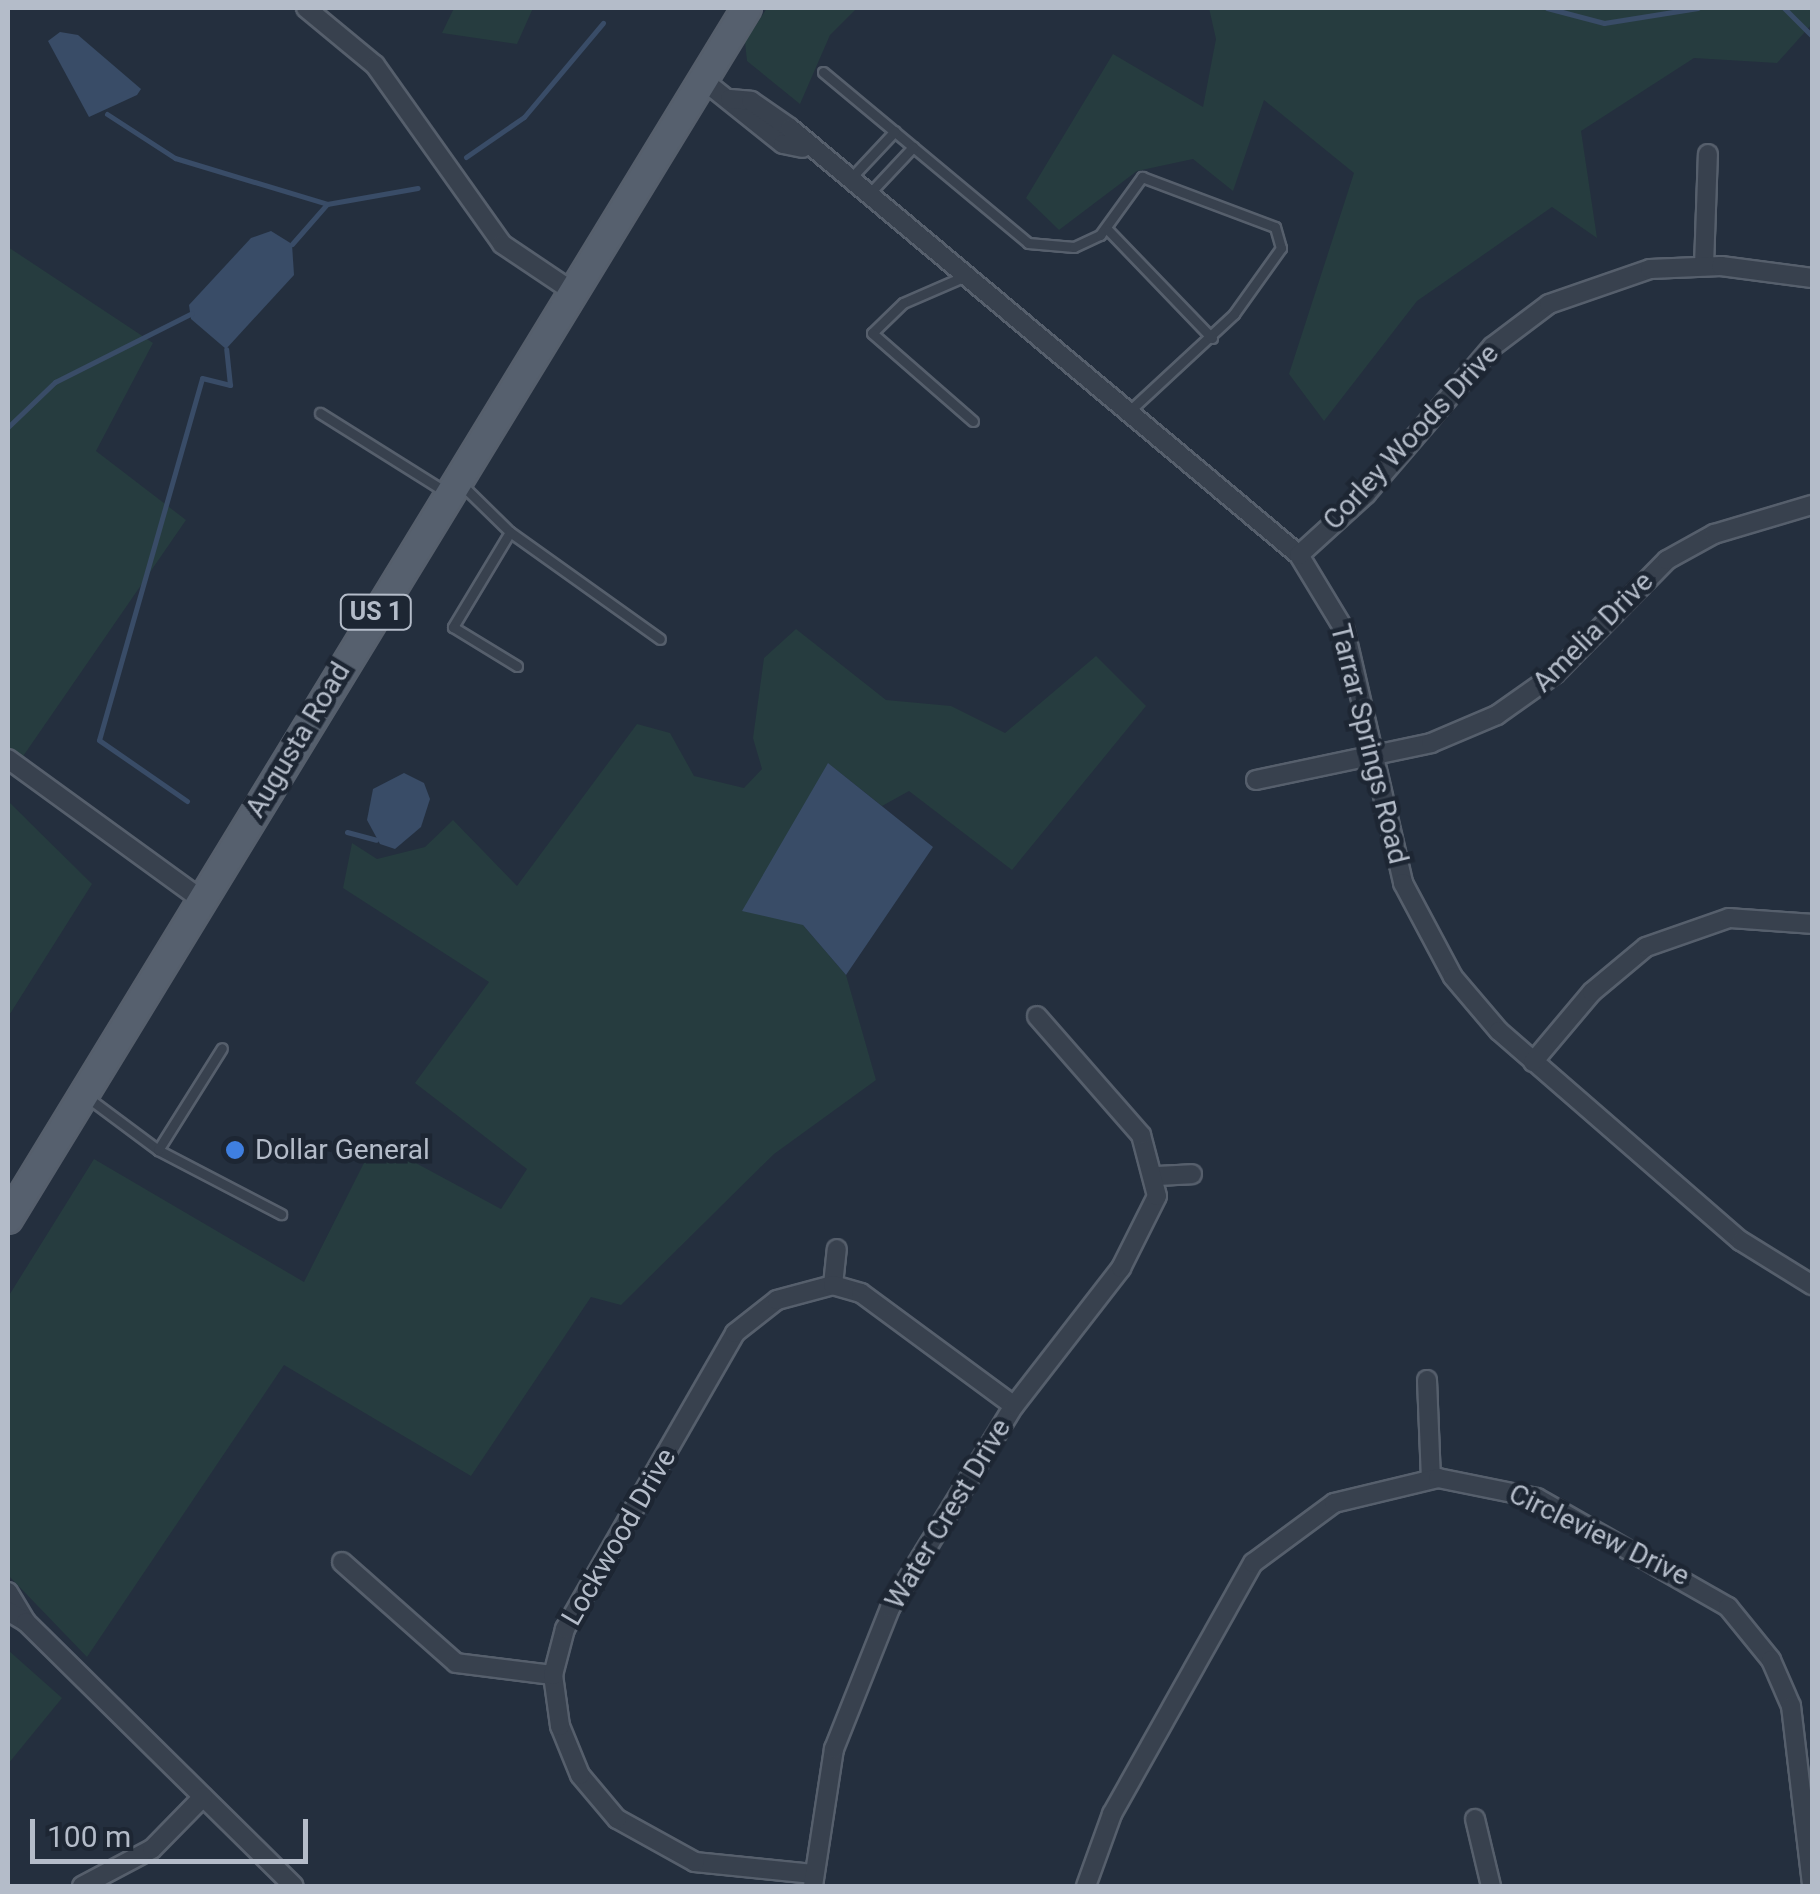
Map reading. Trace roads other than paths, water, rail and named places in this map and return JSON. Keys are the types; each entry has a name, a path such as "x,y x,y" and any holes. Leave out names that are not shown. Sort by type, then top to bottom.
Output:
{"main road":[{"name":"Augusta Road","path":"8,1219 747,8"}],"street":[{"path":"306,8 376,65 502,244 572,291"},
{"name":"Tarrar Springs Road","path":"703,80 730,99 751,101 1298,556 1344,631 1404,883 1434,947 1474,1006 1741,1242 1812,1285"},
{"path":"1704,266 1708,154"},
{"name":"Corley Woods Drive","path":"1298,556 1366,494 1519,324 1615,278 1704,266 1812,278"},
{"name":"Amelia Drive","path":"1256,780 1372,756 1497,715 1556,674 1667,560 1714,534 1812,505"},
{"path":"8,759 201,899"},
{"path":"1533,1062 1592,992 1646,947 1729,918 1812,921"},
{"path":"1037,1016 1125,1113 1157,1176 1192,1174"},
{"name":"Water Crest Drive","path":"813,1880 834,1749 873,1642 1014,1406 1121,1268 1152,1214 1157,1176"},
{"path":"836,1249 833,1285 892,1314 946,1364 1014,1406"},
{"name":"Lockwood Drive","path":"553,1676 596,1566 735,1333 777,1300 833,1285"},
{"path":"1427,1380 1430,1478"},
{"name":"Circleview Drive","path":"1086,1886 1120,1798 1253,1563 1334,1503 1430,1478 1537,1498 1728,1607 1771,1660 1791,1706 1812,1884"},
{"path":"342,1562 456,1663 553,1676 572,1760 630,1831 695,1862 813,1880"},
{"path":"8,1592 26,1622"},
{"path":"8,1611 26,1622 294,1886"},
{"path":"82,1886 143,1856 204,1797"},
{"path":"1475,1819 1491,1886"}],"lane":[{"path":"824,72 1028,243 1074,247 1108,230 1142,178 1275,227 1281,248 1212,338 1128,412"},
{"path":"848,181 895,131"},
{"path":"866,198 912,148"},
{"path":"1108,230 1212,338"},
{"path":"963,277 903,302 872,333 973,421"},
{"path":"320,413 453,486 510,532 660,639"},
{"path":"510,532 453,627 517,666"},
{"path":"158,1150 222,1048"},
{"path":"83,1094 158,1150 281,1214"}],"water":[{"path":"60,32 78,35 141,89 137,95 89,117 48,41"},
{"path":"271,231 292,244 294,275 226,349 191,319 189,305 251,238"},
{"path":"828,763 933,847 846,975 803,925 742,911"},
{"path":"404,773 424,783 430,799 421,827 395,849 380,844 367,820 373,789"}],"waterway":[{"path":"1547,8 1604,23 1698,8"},
{"path":"1784,8 1812,36"},
{"path":"466,157 524,117 603,23"},
{"path":"107,114 175,158 327,204 418,188"},
{"path":"292,244 327,204"},
{"path":"8,427 55,382 192,313"},
{"path":"187,801 99,740 202,378 230,385 226,349"},
{"path":"347,832 376,840"}],"place":[{"name":"Dollar General","path":"235,1150"}]}
